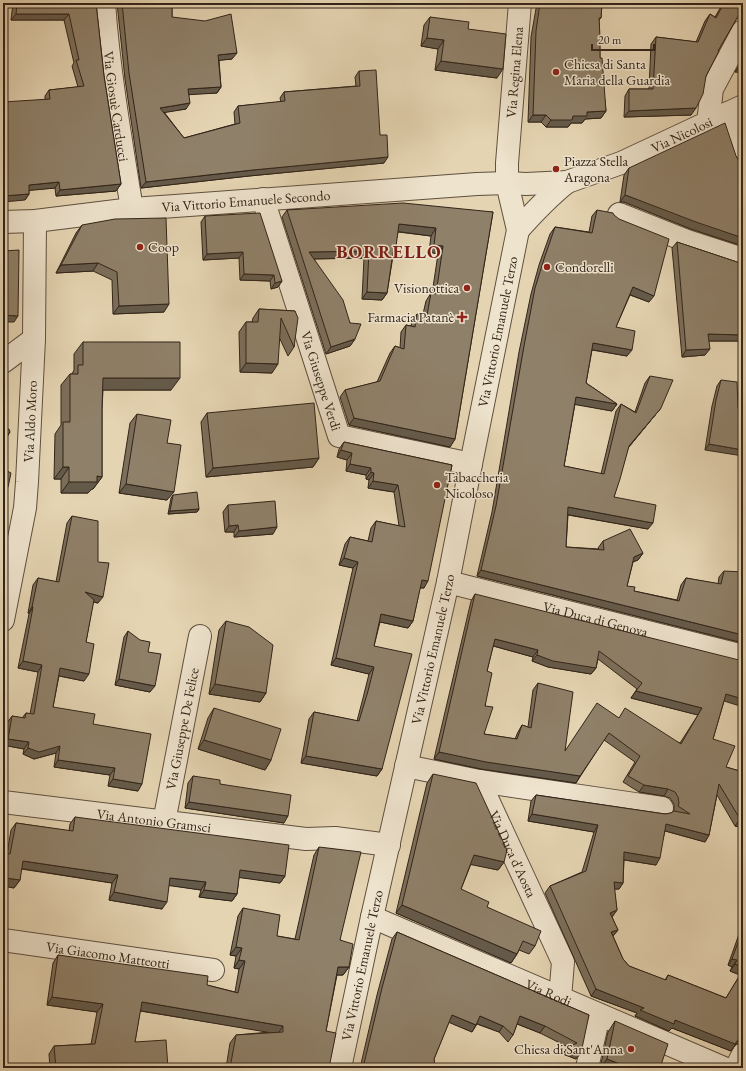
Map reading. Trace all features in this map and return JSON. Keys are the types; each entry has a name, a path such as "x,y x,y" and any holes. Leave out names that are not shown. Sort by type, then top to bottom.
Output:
{"street":[{"name":"Via Giosuè Carducci","path":"104,3 115,104 132,209"},
{"name":"Via Regina Elena","path":"518,230 498,183 507,163 520,3"},
{"path":"708,123 712,89 743,31"},
{"path":"736,110 743,159"},
{"name":"Via Nicolosi","path":"567,182 620,163 736,110"},
{"name":"Via Vittorio Emanuele Secondo","path":"3,222 35,221 132,209 263,199 498,183 526,184 567,182"},
{"path":"518,230 548,197 567,182"},
{"name":"Via Giuseppe Verdi","path":"263,199 339,436 471,464"},
{"path":"619,214 687,241 743,259"},
{"name":"Via Aldo Moro","path":"3,620 24,508 27,482 34,339 35,221"},
{"name":"Via Vittorio Emanuele Terzo","path":"340,1068 372,917 448,582 518,230"},
{"path":"3,362 34,339"},
{"name":"Via Duca di Genova","path":"448,582 743,656"},
{"name":"Via Giuseppe De Felice","path":"164,822 200,636"},
{"path":"406,766 479,781 662,808"},
{"name":"Via Duca d'Aosta","path":"479,781 563,962 560,998"},
{"name":"Via Antonio Gramsci","path":"3,802 306,839 335,838 387,851"},
{"name":"Via Rodi","path":"372,917 724,1068"},
{"name":"Via Giacomo Matteotti","path":"3,940 213,970"},
{"path":"587,1068 599,1015"},
{"path":"736,1068 743,1054"}],"building":[{"path":"17,3 96,3 104,76 121,184 60,190 59,182 29,185 29,194 3,196 3,102 50,99 49,90 84,86 76,60 79,60 69,14 16,14"},
{"path":"122,3 172,3 172,17 205,21 231,14 237,53 218,55 221,87 188,89 190,103 160,108 184,138 240,123 238,106 285,101 284,92 360,86 359,71 376,70 380,135 387,135 388,157 146,182 129,73"},
{"path":"540,3 602,3 601,18 599,18 600,58 602,58 606,111 587,112 587,116 573,116 572,120 551,120 546,115 533,115 536,31"},
{"path":"724,3 743,3 743,9 718,51 706,76 703,94 696,108 629,111 629,89 653,89 656,37 698,42 710,14 716,18"},
{"path":"430,17 469,22 468,29 506,34 503,69 441,61 444,40 427,38"},
{"path":"725,123 736,156 739,161 743,163 743,238 625,195 629,168"},
{"path":"403,203 493,212 455,439 354,418 345,390 380,381 395,346 404,349 406,325 415,327 417,314 427,315 431,293 436,294 443,246 434,245 436,228 399,224 387,293 367,292 369,251 309,252 343,300 350,323 361,324 355,339 331,347 287,210"},
{"path":"597,210 613,213 619,219 669,239 654,296 633,287 616,327 635,331 632,350 593,343 586,383 617,404 576,397 564,466 604,474 621,404 636,413 650,376 673,380 661,408 629,446 614,497 656,505 653,523 568,507 566,547 604,550 603,541 630,529 643,553 634,557 627,586 635,587 634,591 679,601 686,578 721,584 724,571 743,572 741,604 743,605 743,635 481,570 496,506 535,288 544,259 555,227 592,233"},
{"path":"260,213 282,281 275,283 274,275 244,274 243,252 207,254 205,216"},
{"path":"166,218 169,304 119,306 117,272 98,263 61,265 82,225 115,219"},
{"path":"677,242 743,264 743,335 708,334 710,349 686,350"},
{"path":"19,250 18,316 3,315 3,251"},
{"path":"259,309 295,311 298,318 294,347 281,318 278,364 246,363 246,322 258,322"},
{"path":"83,342 180,342 180,378 103,378 102,477 97,476 97,482 69,482 69,467 63,467 63,422 70,422 70,374 78,374 78,365 83,365"},
{"path":"721,380 737,382 738,408 743,410 740,429 743,429 743,450 709,444 716,400"},
{"path":"314,403 319,458 213,468 207,413"},
{"path":"137,414 171,420 167,443 181,445 174,492 126,484"},
{"path":"9,429 10,432 3,439 3,431"},
{"path":"344,442 452,465 428,581 422,580 413,621 381,614 374,646 412,654 382,769 306,756 314,712 359,721 374,667 336,658 358,562 344,558 350,537 372,542 376,521 405,527 398,485 373,481 374,473 371,472 371,468 350,464 352,453 341,450"},
{"path":"3,469 11,473 8,487 3,487"},
{"path":"197,492 199,509 170,511 173,495"},
{"path":"275,501 277,527 239,531 238,525 229,526 228,505"},
{"path":"72,516 98,521 98,562 109,563 103,597 85,592 94,600 86,642 94,644 89,674 60,668 53,707 95,714 93,724 151,734 142,784 113,779 115,768 58,760 60,746 39,752 28,748 29,742 8,739 12,716 25,718 26,713 34,714 42,665 23,661 32,607 38,578 59,582"},
{"path":"475,594 743,661 743,699 726,694 713,739 735,746 726,767 743,772 743,820 740,819 719,784 709,835 666,824 660,858 624,852 623,883 614,882 617,910 610,913 618,930 611,932 623,959 629,966 666,980 668,975 726,998 743,970 743,1036 740,1037 735,1044 675,1020 674,1024 640,1010 644,1008 596,989 550,886 586,871 598,825 532,814 536,795 665,814 674,811 690,814 678,806 678,797 675,792 668,789 644,785 628,776 640,756 609,733 580,776 486,762 439,752","holes":["495,639 538,650 537,655 553,661 596,668 599,651 642,683 636,691 702,708 681,744 625,708 619,718 597,703 565,751 573,692 538,683 531,728 522,725 517,739 484,734 493,707 485,706 492,673 487,671"]},
{"path":"226,621 249,627 273,645 266,693 215,684"},
{"path":"128,631 140,640 150,642 148,652 161,654 155,686 119,679"},
{"path":"214,708 281,729 271,760 204,740"},
{"path":"433,774 476,783 507,850 504,862 474,855 461,889 489,902 487,907 541,931 535,946 523,941 517,954 402,905"},
{"path":"193,776 220,780 220,784 291,795 288,816 189,802"},
{"path":"75,817 289,845 285,876 240,870 237,894 204,890 206,882 170,878 167,902 114,892 118,875 23,861 20,880 6,878 3,899 3,853 10,854 16,823 73,831"},
{"path":"319,847 361,852 340,940 353,944 349,967 338,967 326,1031 336,1033 329,1068 230,1068 236,1035 283,1032 283,1026 142,1002 135,1042 166,1040 168,1068 56,1068 54,1046 95,1044 103,1004 52,997 58,955 208,976 207,985 238,993 245,961 239,960 242,948 236,947 243,908 280,915 277,936 299,940"},
{"path":"743,929 743,967 735,964 737,960 732,959"},
{"path":"397,932 589,1015 581,1053 568,1047 577,1043 545,1026 520,1016 513,1035 503,1026 480,1016 476,1025 452,1015 434,1059 435,1068 363,1068"},
{"name":"Chiesa di Sant'Anna","path":"615,1021 668,1044 660,1068 631,1068 607,1059"}],"place":[{"name":"Chiesa di Santa Maria della Guardia","path":"556,72"},
{"name":"Piazza Stella Aragona","path":"556,169"},
{"name":"Coop","path":"140,247"},
{"name":"Condorelli","path":"547,267"},
{"name":"Visionottica","path":"467,288"},
{"name":"Farmacia Patanè","path":"462,317"},
{"name":"Tabaccheria Nicoloso","path":"437,485"},
{"name":"Chiesa di Sant'Anna","path":"631,1049"}],"district":[{"name":"BORRELLO","path":"389,252"}]}
